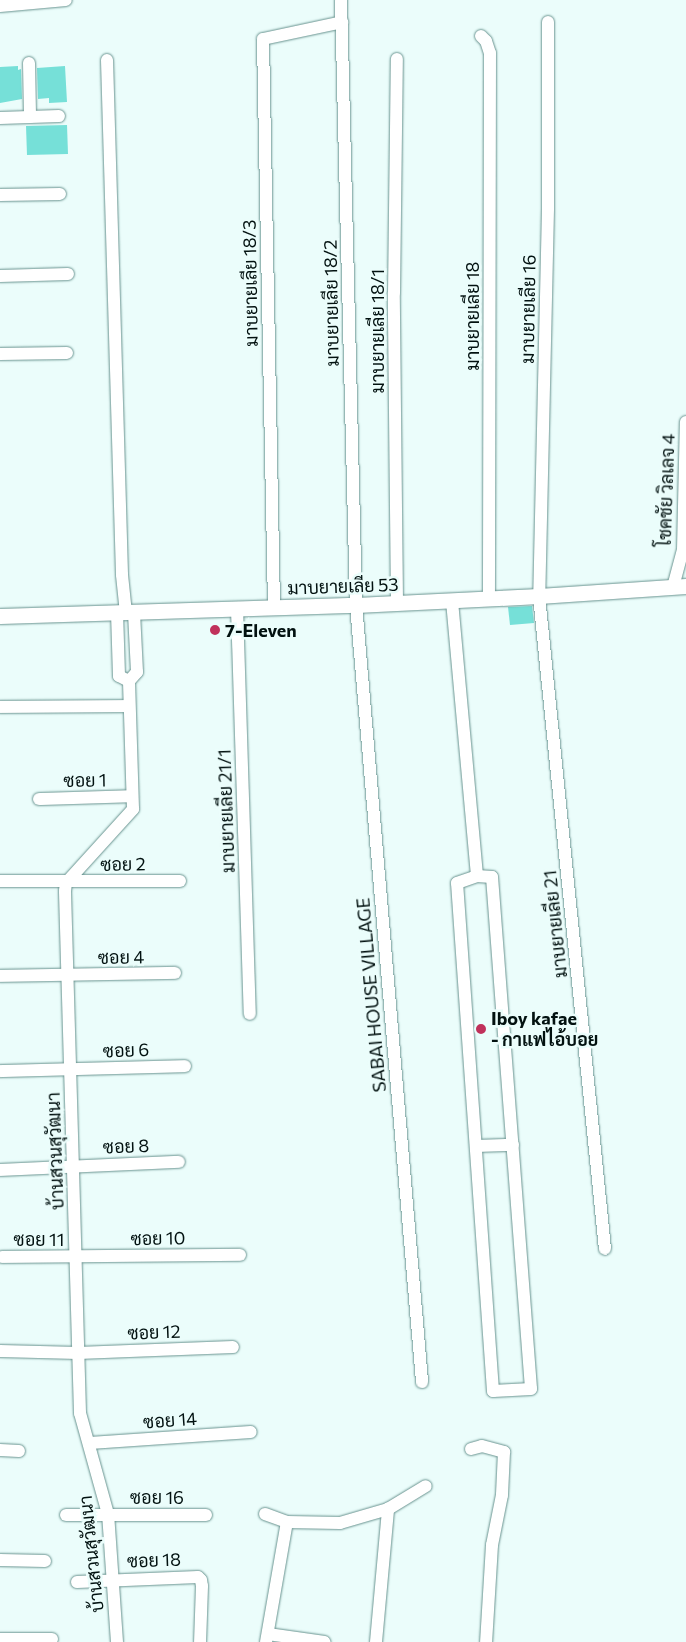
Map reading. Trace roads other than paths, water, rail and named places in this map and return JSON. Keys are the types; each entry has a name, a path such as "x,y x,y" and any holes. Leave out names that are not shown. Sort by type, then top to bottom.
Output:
{"street":[{"path":"0,6 66,0"},
{"name":"มาบยายเลีย 18/2","path":"341,0 356,605"},
{"name":"มาบยายเลีย 18/3","path":"274,607 263,39 342,22"},
{"name":"มาบยายเลีย 16","path":"539,596 548,209 548,22"},
{"name":"มาบยายเลีย 18","path":"481,36 486,40 490,53 489,598"},
{"name":"มาบยายเลีย 18/1","path":"396,603 394,293 397,59"},
{"path":"66,883 133,809 129,681 137,672 125,611 122,565 107,60"},
{"path":"29,63 30,117"},
{"path":"0,118 59,116"},
{"path":"0,195 60,194"},
{"path":"0,276 68,274"},
{"path":"0,354 67,353"},
{"name":"โชคชัย วิลเลจ 4","path":"679,586 683,550 686,422"},
{"name":"มาบยายเลีย 53","path":"0,616 452,601 679,586"},
{"name":"มาบยายเลีย 21","path":"539,596 605,1249"},
{"path":"452,601 477,876"},
{"name":"SABAI HOUSE VILLAGE","path":"356,605 422,1382"},
{"name":"มาบยายเลีย 21/1","path":"237,608 250,1014"},
{"path":"125,611 119,676 129,681"},
{"path":"0,707 129,706"},
{"name":"ซอย 1","path":"39,799 132,796"},
{"path":"477,876 492,877 513,1145 531,1389 493,1392 458,883 477,876"},
{"name":"ซอย 2","path":"0,881 66,883 180,881"},
{"name":"บ้านสวนสุวัฒนา","path":"66,883 64,891 68,1070 74,1165 80,1412 108,1514 117,1642"},
{"name":"ซอย 4","path":"0,976 175,973"},
{"name":"ซอย 6","path":"0,1071 185,1066"},
{"path":"476,1146 513,1145"},
{"name":"ซอย 8","path":"0,1170 74,1165 179,1162"},
{"name":"ซอย 10","path":"76,1256 240,1255"},
{"name":"ซอย 11","path":"2,1257 76,1256"},
{"name":"ซอย 12","path":"0,1351 78,1353 233,1347"},
{"name":"ซอย 14","path":"90,1443 252,1432"},
{"path":"471,1449 482,1446 504,1452 502,1495 492,1545 486,1642"},
{"path":"0,1450 19,1451"},
{"path":"265,1514 286,1522 340,1523 388,1509 426,1486"},
{"path":"376,1642 388,1509"},
{"name":"ซอย 16","path":"66,1516 206,1514"},
{"path":"286,1522 267,1638 324,1642"},
{"path":"0,1560 44,1561"},
{"name":"ซอย 18","path":"77,1582 112,1579 198,1577 202,1580 200,1642"},
{"path":"0,1639 52,1639"}],"place":[{"name":"7-Eleven","path":"215,630"},
{"name":"Iboy kafae - กาแฟไอ้บอย","path":"481,1029"}]}
